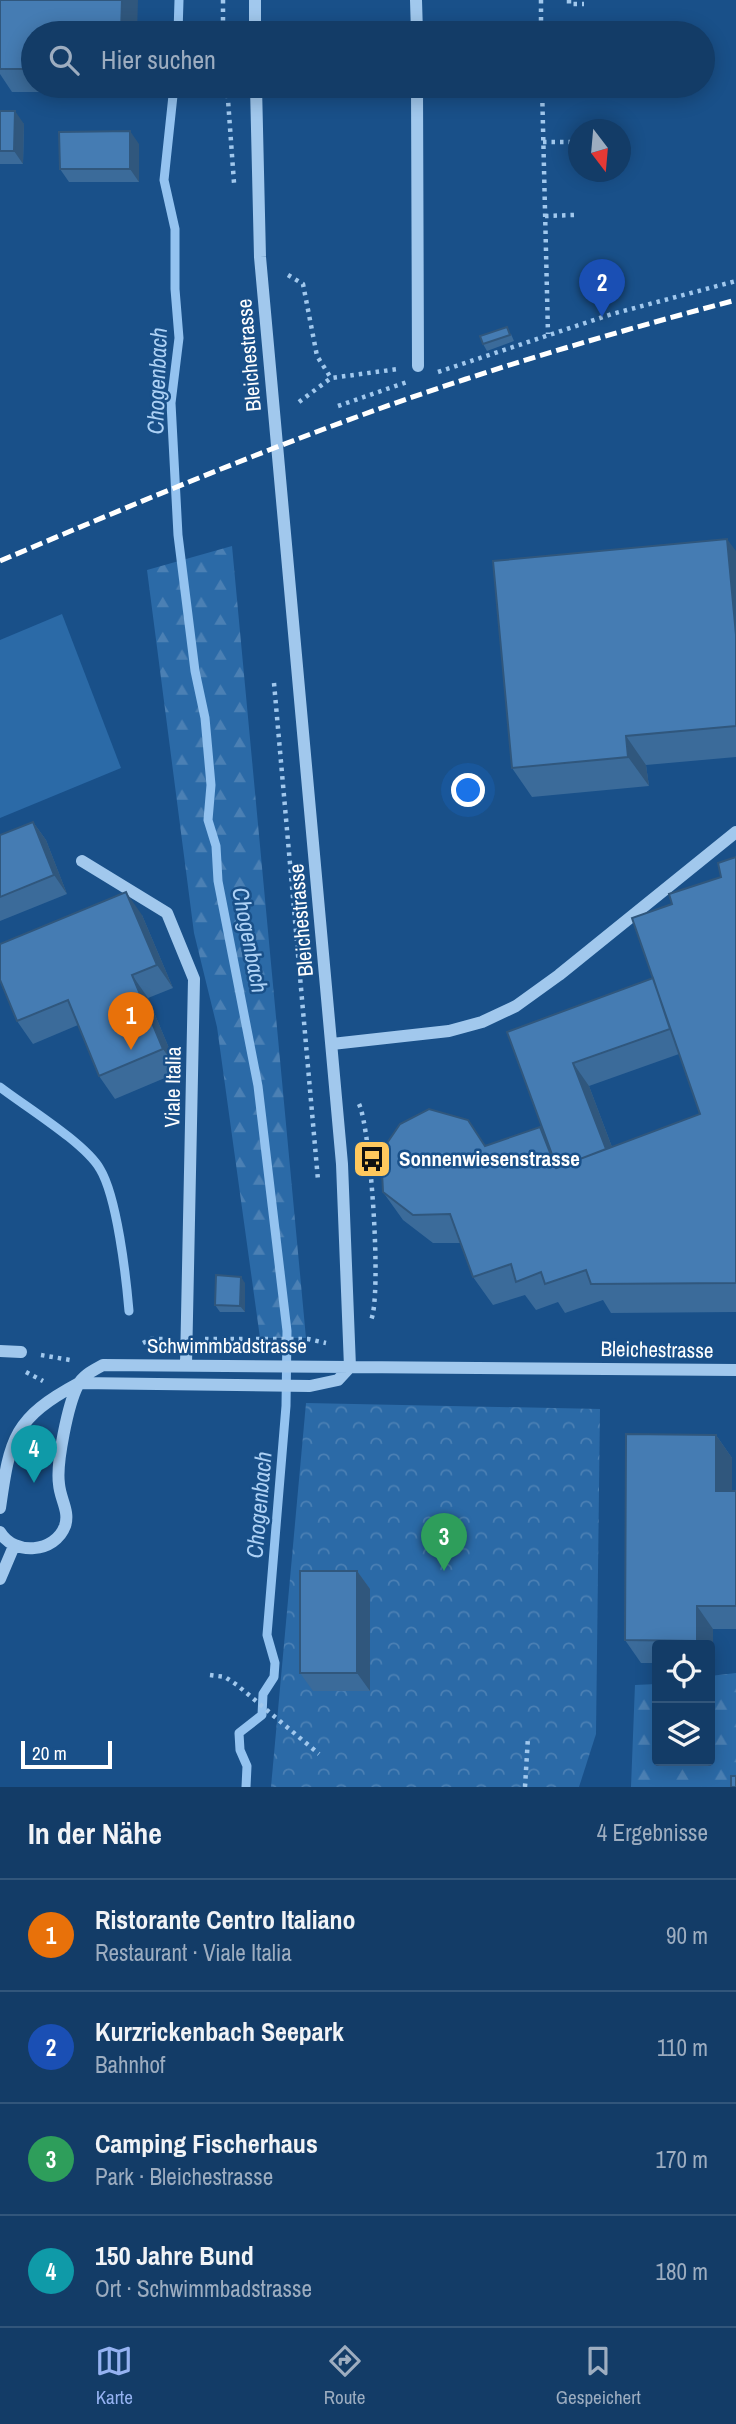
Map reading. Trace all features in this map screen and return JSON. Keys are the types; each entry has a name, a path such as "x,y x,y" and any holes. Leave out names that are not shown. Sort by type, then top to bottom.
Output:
{"street":[{"path":"254,0 255,21"},
{"path":"416,0 417,21"},
{"name":"Bleichestrasse","path":"257,98 261,271 342,1164 351,1367 736,1370"},
{"path":"417,98 419,372"},
{"path":"332,1044 449,1031 482,1022 516,1006 559,975 736,832"},
{"name":"Viale Italia","path":"82,861 167,913 194,979 187,1365"},
{"path":"0,1351 21,1352"},
{"path":"0,1508 6,1469 20,1427 47,1402 103,1365"},
{"name":"Schwimmbadstrasse","path":"103,1365 351,1367"},
{"path":"79,1382 310,1386 338,1380 351,1367"},
{"path":"0,1532 14,1546 38,1547 48,1543 64,1528 67,1518 59,1477 69,1416 79,1382"},
{"path":"0,1579 14,1546"}],"path":[{"path":"223,0 223,21"},
{"path":"541,0 541,21"},
{"path":"569,0 569,4 584,4"},
{"path":"542,98 548,334"},
{"path":"544,142 568,142"},
{"path":"545,216 574,215"},
{"path":"288,275 303,284 317,356 331,378"},
{"path":"432,374 548,334 736,281"},
{"path":"299,402 331,378 419,372"},
{"path":"338,406 419,372"},
{"path":"362,1111 372,1199 376,1309"},
{"path":"270,1339 308,1339"},
{"path":"21,1352 103,1365"},
{"path":"210,1675 225,1677 237,1685 319,1754"},
{"path":"525,1787 528,1737"}],"green space":[{"path":"232,546 306,1338 260,1338 217,1027 194,933 147,570"},
{"path":"62,614 121,768 0,818 0,640"},
{"path":"306,1403 600,1409 596,1734 579,1787 271,1787"},
{"path":"736,1673 736,1787 631,1787 635,1685 652,1684 652,1766 715,1766 715,1675"}],"building":[{"path":"0,0 122,0 121,21 21,21 21,69 0,69"},
{"path":"0,111 15,111 14,151 0,151"},
{"path":"130,131 130,169 60,169 59,132"},
{"path":"507,327 510,335 483,344 480,336"},
{"path":"727,539 736,635 736,726 626,736 628,757 512,768 493,561"},
{"path":"33,822 54,875 0,897 0,835"},
{"path":"736,857 736,1283 591,1284 586,1270 545,1284 541,1272 516,1282 511,1264 473,1277 450,1214 413,1215 383,1192 381,1152 400,1124 429,1109 468,1120 485,1146 540,1127 556,1168 700,1114 632,918 672,904 669,894 721,877 718,863"},
{"path":"126,892 157,965 132,975 163,1049 99,1076 68,1000 17,1021 0,980 0,944"},
{"path":"653,978 670,1029 573,1063 606,1149 557,1168 507,1032"},
{"path":"216,1275 241,1277 240,1306 215,1305"},
{"path":"626,1434 716,1435 716,1491 736,1491 736,1606 697,1606 697,1640 625,1640"},
{"path":"300,1571 357,1571 357,1673 300,1673"},
{"path":"731,1776 736,1776 736,1787 731,1787"}],"waterway":[{"name":"Chogenbach","path":"178,21 179,0"},
{"name":"Chogenbach","path":"173,98 164,180 175,229 175,289 179,338 171,403 178,535 195,671 205,718 211,785 208,820 216,846 218,881 258,1086 287,1331 286,1406 267,1635 275,1663 274,1677 263,1694 262,1715 239,1733 240,1750 247,1766 246,1787"},
{"path":"0,1087 69,1137 100,1169 116,1217 129,1311"}],"railway":[{"path":"0,561 231,465 407,399 567,348 736,300"}],"place":[{"name":"Kurzrickenbach Seepark","path":"602,317"},
{"name":"Ristorante Centro Italiano","path":"131,1050"},
{"name":"Sonnenwiesenstrasse","path":"372,1159"},
{"name":"150 Jahre Bund","path":"34,1483"},
{"name":"Camping Fischerhaus","path":"444,1571"}]}
